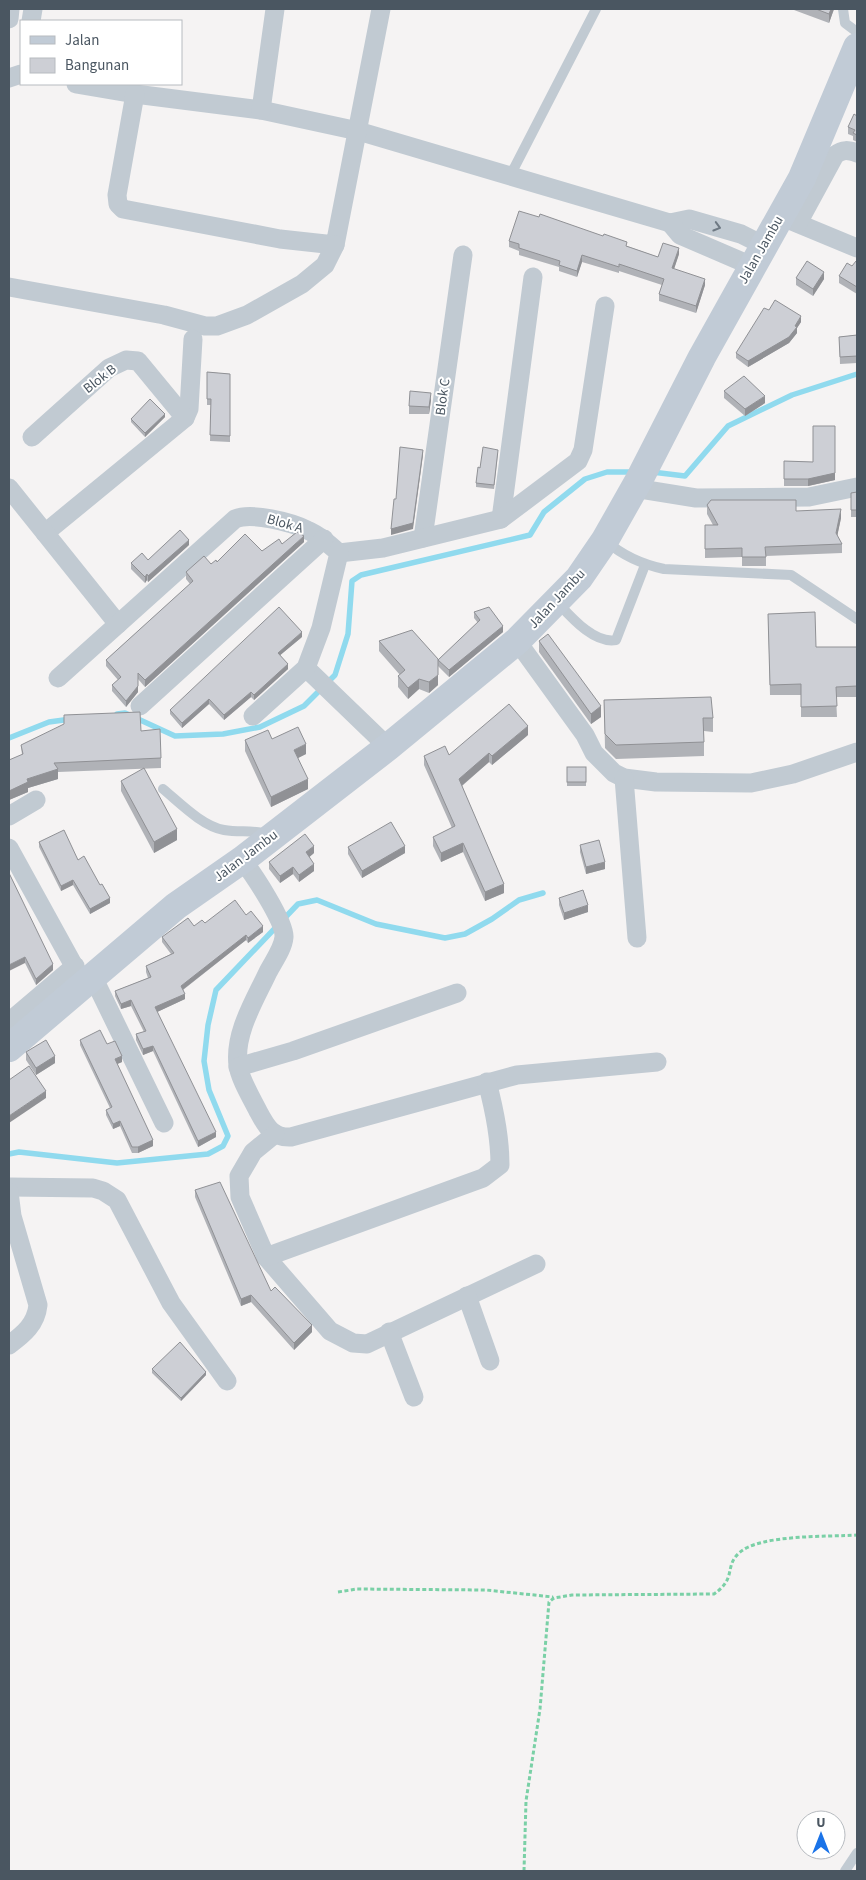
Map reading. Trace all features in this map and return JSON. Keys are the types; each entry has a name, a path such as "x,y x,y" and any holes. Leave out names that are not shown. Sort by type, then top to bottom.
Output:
{"street":[{"path":"9,17 10,9"},
{"path":"261,110 275,9"},
{"path":"9,286 164,315 205,326 217,326 247,314 302,284 325,266 335,245 381,9"},
{"name":"Jalan Jambu","path":"9,1048 84,977 176,906 242,860 388,747 517,641 579,578 605,540 640,477 758,255 789,220 802,178 857,47"},
{"path":"82,85 135,94 261,110 358,132 670,223 680,235 758,255"},
{"path":"135,94 117,195 118,204 123,209 280,239 335,245"},
{"path":"857,153 848,150 840,151 835,155 789,220 857,248"},
{"name":"Blok C","path":"424,538 463,255"},
{"path":"501,519 533,277"},
{"path":"324,539 339,552 383,548 501,519 578,460 583,450 605,306"},
{"path":"45,533 185,418 189,409 193,339"},
{"name":"Blok B","path":"32,437 109,368 132,359 138,361 185,418"},
{"path":"640,477 696,498 809,497 857,487"},
{"path":"9,488 118,624"},
{"name":"Blok A","path":"58,678 235,518 243,515 256,516 306,529 324,539 140,706"},
{"path":"254,716 311,672 339,552"},
{"path":"517,641 580,729 594,753 614,773 624,778 656,782 751,783 793,774 857,752"},
{"path":"311,672 388,747"},
{"path":"624,778 637,938"},
{"path":"9,816 36,800"},
{"path":"9,848 84,977 164,1123"},
{"path":"242,860 283,926 282,945 244,1024 238,1044 238,1067 265,1124 275,1134 291,1136 517,1075 657,1062"},
{"path":"9,1022 84,977"},
{"path":"238,1067 293,1051 457,993"},
{"path":"266,1257 483,1178 494,1171 500,1165 500,1155 493,1105 487,1082"},
{"path":"275,1134 254,1152 239,1176 240,1197 266,1257 330,1331 352,1343 367,1344 536,1264"},
{"path":"9,1187 93,1188 103,1191 117,1200 171,1303 227,1381"},
{"path":"9,1192 12,1216 38,1305 37,1316 33,1322 9,1345"},
{"path":"467,1296 490,1361"},
{"path":"389,1332 414,1397"}],"lane":[{"path":"510,176 596,9"},
{"path":"843,9 845,24 857,32"},
{"path":"605,540 621,554 645,565 664,569 791,575 857,619"},
{"path":"556,602 598,638 608,642 616,640 645,565"},
{"path":"163,789 204,821 221,830 240,832 256,830 273,836"},
{"path":"845,1871 857,1853"}],"path":[{"path":"338,1592 357,1589 486,1590 554,1598 572,1595 714,1594 725,1586 733,1561 740,1552 757,1543 774,1540 857,1535"},
{"path":"524,1871 526,1801 540,1709 550,1602 554,1598"}],"building":[{"path":"816,9 831,9 829,14"},
{"path":"854,114 857,116 857,135 853,133 855,130 848,127"},
{"path":"519,211 539,217 540,214 603,236 604,234 627,242 626,246 658,257 663,243 679,248 672,268 705,279 696,306 659,294 664,279 619,264 619,267 582,255 577,271 559,265 560,261 519,248 519,244 509,241"},
{"path":"807,261 824,272 813,289 796,278"},
{"path":"856,261 857,287 839,276 847,263 852,266"},
{"path":"775,300 801,316 795,326 797,327 789,337 748,361 736,353 764,308 769,310"},
{"path":"857,335 857,356 840,357 839,337"},
{"path":"207,372 230,374 230,436 210,435 211,399 207,399"},
{"path":"744,376 765,396 745,409 724,391"},
{"path":"410,391 431,393 429,407 409,406"},
{"path":"150,399 165,414 145,433 131,419"},
{"path":"813,426 835,426 835,473 808,479 784,479 784,461 813,462"},
{"path":"400,447 423,450 413,523 391,529 394,499 396,499"},
{"path":"483,447 498,450 494,485 476,483"},
{"path":"857,492 857,510 851,510 851,493"},
{"path":"711,500 796,500 796,511 841,509 836,533 842,544 765,547 766,557 742,557 742,548 705,549 705,525 718,525 707,505"},
{"path":"180,530 189,540 148,576 147,574 145,577 131,563 142,553 148,560"},
{"path":"297,532 304,536 145,680 138,673 138,686 126,701 112,685 121,677 106,660 193,581 186,572 204,556 211,564 216,560 217,562 245,534 262,551 279,539 282,544"},
{"path":"279,607 302,632 278,653 288,664 254,695 251,692 224,715 209,699 182,723 170,710"},
{"path":"489,607 503,626 449,670 438,660 480,620 474,612"},
{"path":"815,612 816,647 857,647 857,686 836,687 837,706 801,707 801,684 770,685 768,614"},
{"path":"412,630 438,659 438,675 429,682 419,679 408,688 398,676 405,670 379,641"},
{"path":"548,634 601,706 591,714 539,641"},
{"path":"711,697 713,718 703,718 704,742 616,745 605,734 604,700"},
{"path":"509,704 528,726 492,756 489,753 459,779 504,884 485,892 463,843 441,853 433,837 455,826 424,756 445,746 449,755"},
{"path":"140,712 141,731 160,729 161,758 54,763 58,769 27,779 28,782 9,791 9,760 23,754 21,745 64,724 64,715"},
{"path":"298,727 306,744 294,750 308,779 271,797 245,740 268,730 272,739"},
{"path":"567,767 586,767 586,782 567,782"},
{"path":"144,768 177,829 154,842 121,781"},
{"path":"391,822 405,846 362,871 348,847"},
{"path":"64,830 78,860 84,856 100,885 102,884 110,898 90,909 73,880 61,886 39,842"},
{"path":"305,834 314,846 306,852 314,864 299,875 293,867 280,876 269,862"},
{"path":"599,840 605,862 586,867 580,845"},
{"path":"9,873 53,964 36,979 25,957 9,965"},
{"path":"583,890 588,905 564,913 559,898"},
{"path":"235,900 246,915 251,911 263,926 248,938 246,935 181,986 185,994 155,1007 216,1132 198,1141 153,1046 143,1049 136,1034 146,1031 131,1000 121,1004 115,991 151,977 146,966 174,953 162,937 188,918 194,926 202,920 205,923"},
{"path":"100,1030 107,1044 115,1041 122,1056 115,1059 153,1140 138,1147 132,1147 120,1121 113,1124 106,1110 112,1107 80,1040"},
{"path":"46,1040 55,1056 36,1068 26,1052"},
{"path":"29,1066 46,1091 9,1116 9,1080"},
{"path":"220,1182 271,1291 275,1287 312,1325 294,1343 251,1295 241,1299 195,1190"},
{"path":"180,1342 206,1372 181,1398 152,1369"}],"waterway":[{"path":"652,472 685,476 728,426 792,395 857,374"},
{"path":"117,714 125,713 175,736 223,734 260,727 304,706 335,675 348,634 352,581 361,575 530,535 544,512 585,479 607,472 633,472"},
{"path":"9,738 49,722 71,719"},
{"path":"9,1154 19,1152 117,1163 208,1154 223,1146 228,1136 209,1090 204,1061 208,1025 216,990 298,904 317,900 376,924 445,938 465,934 492,919 519,900 543,893"}]}
